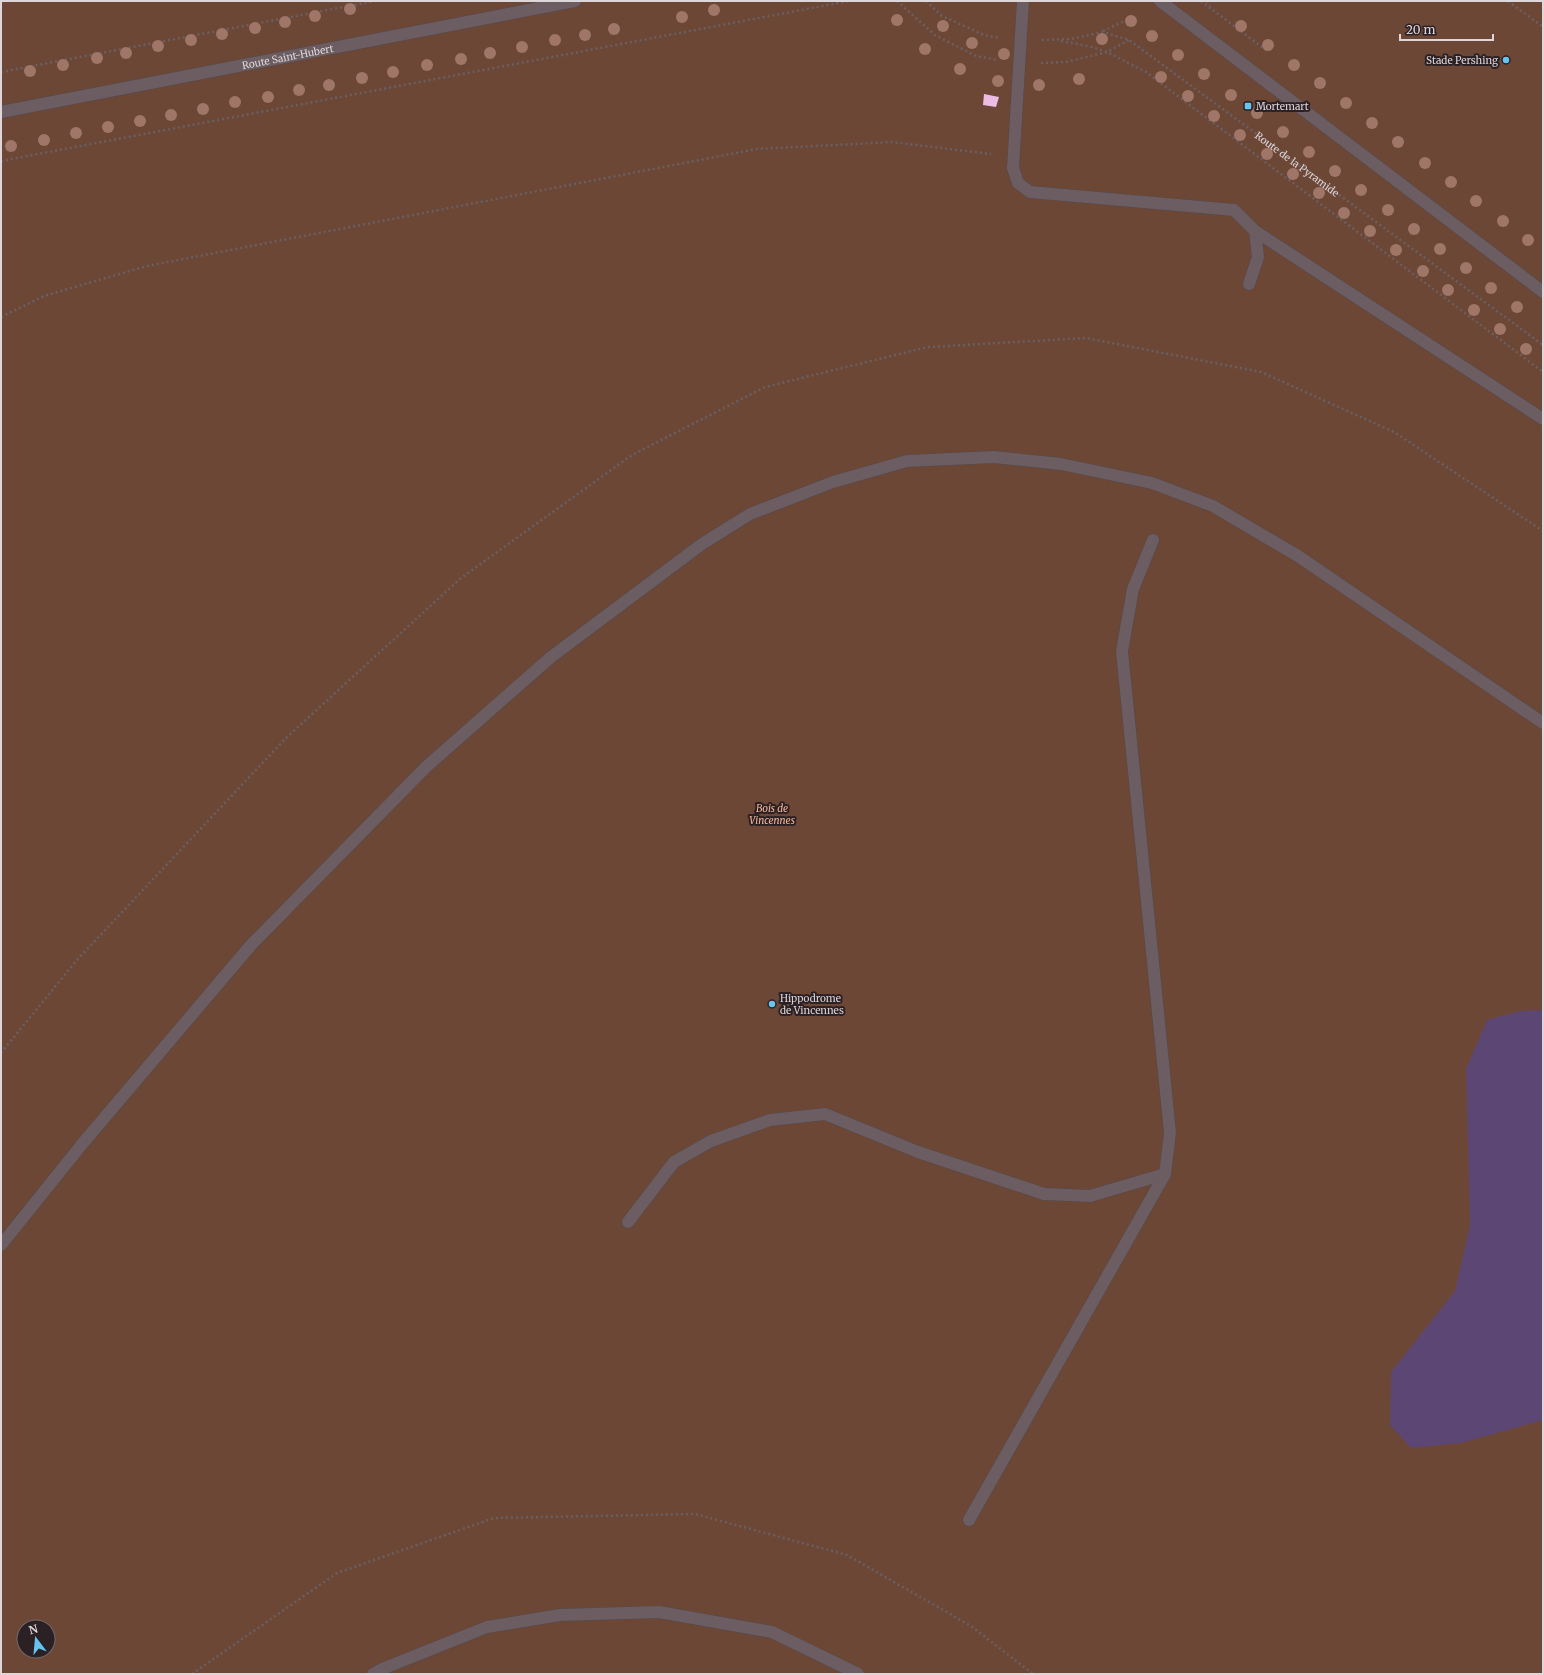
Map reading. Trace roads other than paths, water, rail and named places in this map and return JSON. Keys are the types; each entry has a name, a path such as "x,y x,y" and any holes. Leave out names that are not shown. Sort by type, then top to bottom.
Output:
{"street":[{"name":"Route Saint-Hubert","path":"1,112 575,1"},
{"path":"1023,1 1012,168 1018,183 1030,192 1234,210 1255,231 1543,419"},
{"path":"1160,1 1543,292"},
{"path":"1250,284 1258,257 1255,231"},
{"path":"1,1245 83,1143 252,945 426,767 552,657 702,544 750,514 833,482 907,461 994,457 1061,464 1152,483 1213,506 1298,556 1543,723"},
{"path":"970,1520 1165,1174 1170,1133 1122,651 1133,589 1153,540"},
{"path":"628,1222 674,1162 711,1141 770,1120 826,1114 918,1152 1044,1194 1090,1196 1165,1174"},
{"path":"373,1674 487,1627 560,1615 659,1612 772,1632 858,1674"}],"place":[{"name":"Stade Pershing","path":"1506,60"},
{"name":"Mortemart","path":"1248,106"},
{"name":"Hippodrome de Vincennes","path":"772,1004"}],"park label":[{"name":"Bois de Vincennes","path":"772,814"}]}
